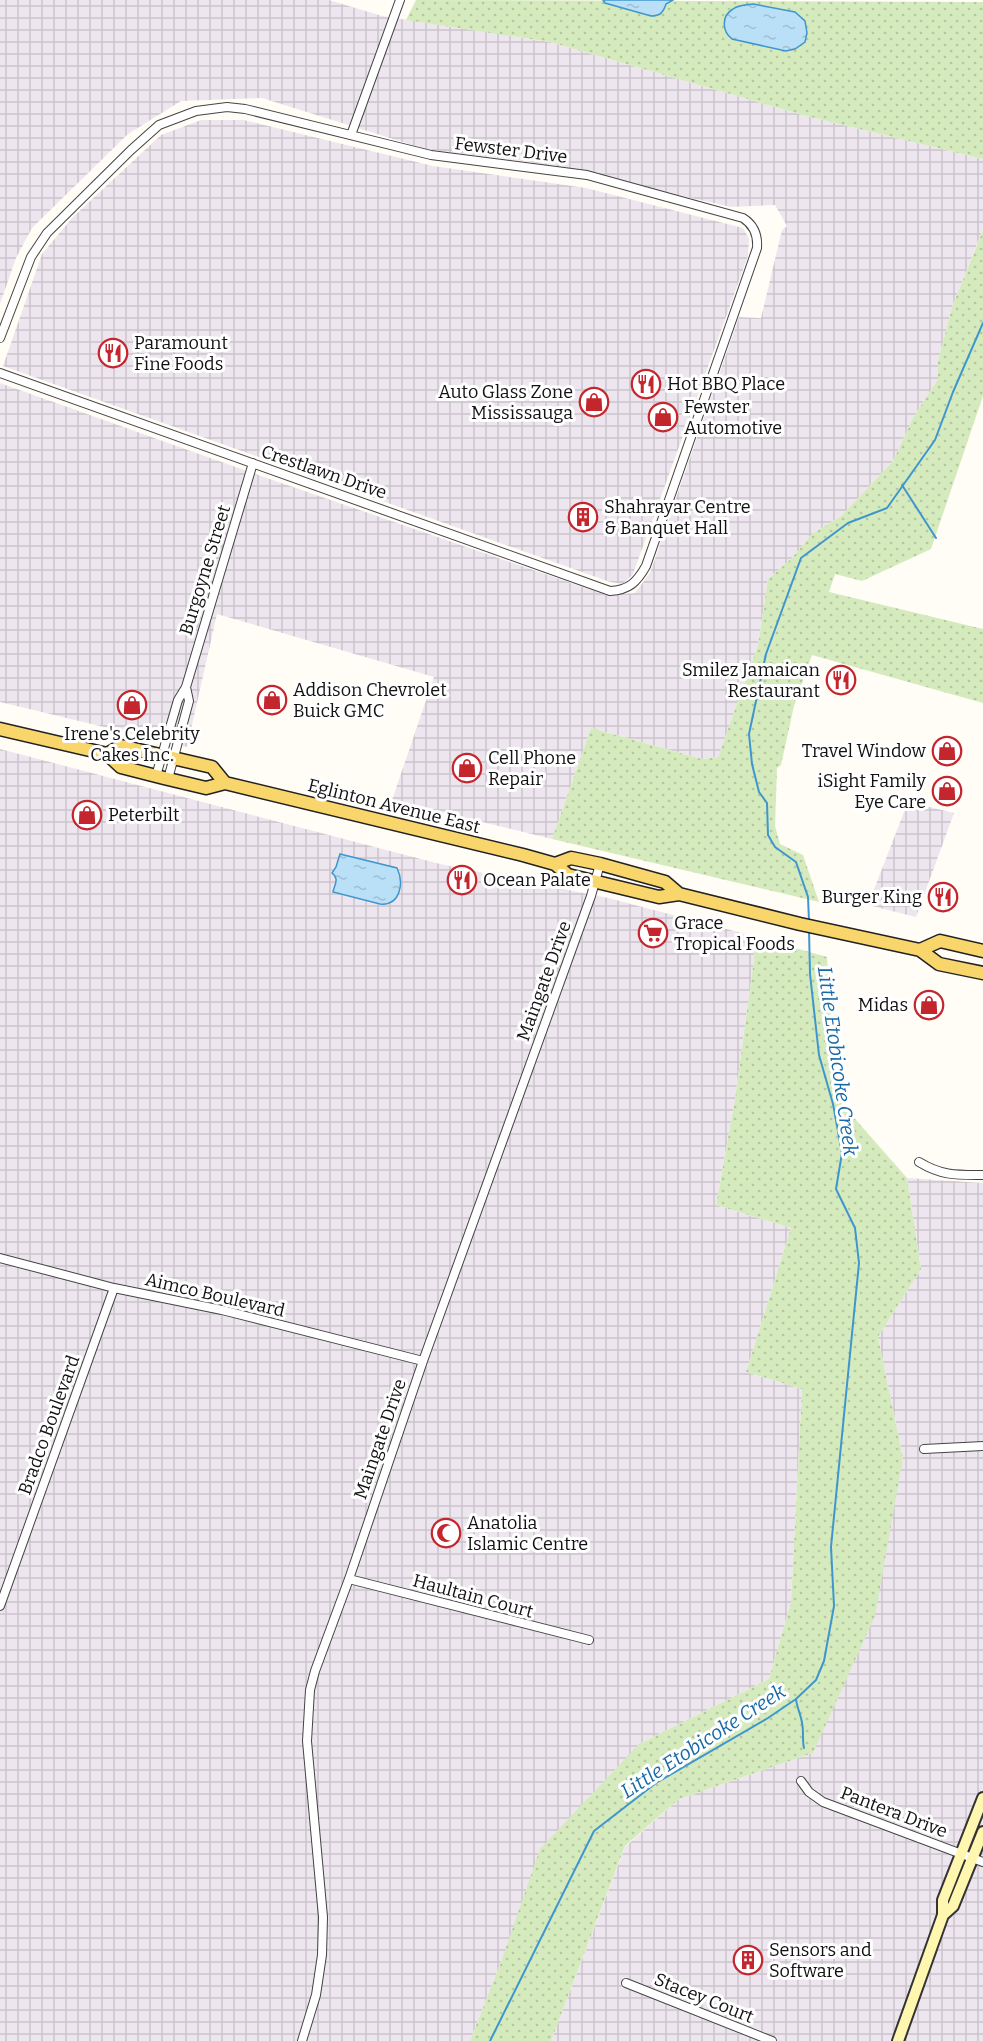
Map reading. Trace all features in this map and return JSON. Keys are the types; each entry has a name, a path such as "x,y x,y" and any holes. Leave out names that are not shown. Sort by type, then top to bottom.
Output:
{"main road":[{"name":"Eglinton Avenue East","path":"0,729 107,754 121,767 162,778 206,788 225,783 555,864 568,875 659,897 679,894 833,932 920,950 939,964 983,974"},
{"name":"Eglinton Avenue East","path":"107,754 121,746 168,756 212,767 225,783"},
{"name":"Eglinton Avenue East","path":"555,864 572,858 600,864 665,882 679,894"},
{"name":"Eglinton Avenue East","path":"920,950 940,941 983,951"},
{"path":"898,2041 943,1915 944,1900 983,1798"},
{"path":"943,1915 953,1906 978,1860 983,1832"}],"street":[{"path":"351,135 400,0"},
{"name":"Fewster Drive","path":"0,338 31,257 47,233 87,191 159,125 196,111 227,107 245,109 432,155 587,175 743,218 754,229 758,239 757,248 646,566 638,582"},
{"name":"Crestlawn Drive","path":"0,373 610,591 638,582"},
{"name":"Burgoyne Street","path":"162,778 178,699 186,687 253,463"},
{"name":"Burgoyne Street","path":"162,778 189,701 186,687"},
{"name":"Maingate Drive","path":"302,2041 316,1995 323,1917 307,1741 310,1690 423,1361 600,864"},
{"path":"919,1162 934,1171 945,1174 983,1175"},
{"name":"Aimco Boulevard","path":"0,1258 114,1287 222,1310 423,1361"},
{"name":"Bradco Boulevard","path":"0,1606 114,1287"},
{"path":"924,1449 983,1446"},
{"name":"Haultain Court","path":"349,1579 589,1640"},
{"name":"Pantera Drive","path":"801,1781 809,1792 823,1802 978,1860"},
{"name":"Stacey Court","path":"626,1983 771,2041"}],"shaded area":[{"path":"0,0 329,0 382,16 550,42 806,116 983,159 983,229 952,307 938,361 938,379 913,418 893,461 841,516 812,534 791,559 768,579 758,645 718,757 702,759 591,728 552,839 392,800 434,677 217,614 187,747 0,702 0,383 606,595 635,593 650,573 739,317 761,318 782,230 787,226 775,205 731,207 531,162 425,149 262,98 181,101 128,134 32,228 16,258 0,304"},
{"path":"201,120 244,120 433,166 586,188 743,228 749,239 748,256 633,574 623,584 610,582 3,366 42,254 73,217 161,135"},
{"path":"0,749 440,864 608,898 757,937 735,1099 716,1205 791,1228 746,1372 802,1389 791,1602 769,1679 639,1744 502,1959 470,2041 0,2041"},
{"path":"913,803 954,813 916,917 868,905 904,812"},
{"path":"907,1178 983,1183 983,2041 551,2041 625,1847 679,1799 813,1753 903,1458 878,1337 921,1269"}],"green space":[{"path":"416,0 983,2 983,159 806,116 550,42 406,20"},
{"path":"983,230 983,396 931,549 862,581 835,574 829,592 983,629 983,703 812,655 794,706 781,765 777,768 775,826 780,844 803,855 819,902 552,839 591,728 702,759 718,757 758,645 768,579 791,559 812,534 841,516 893,461 913,418 938,379 938,361 952,307"},
{"path":"757,937 827,957 833,1053 842,1104 907,1178 921,1269 878,1337 903,1458 875,1616 813,1753 679,1799 625,1846 551,2041 470,2041 502,1959 540,1849 639,1744 769,1679 791,1602 802,1389 746,1372 791,1228 716,1205 735,1099"}],"water":[{"path":"603,0 673,0 666,4 661,13 651,16 605,3"},
{"path":"753,4 795,12 805,21 807,33 805,42 795,49 786,51 732,39 726,32 724,24 726,16 737,7"},
{"path":"340,854 397,868 400,886 396,897 387,904 380,904 333,892 336,880 332,873"}],"waterway":[{"name":"Little Etobicoke Creek","path":"809,921 808,897 796,862 775,847 768,835 767,803 759,792 752,764 749,734 766,654 801,558 848,523 887,508 935,440 983,323"},
{"path":"902,485 936,538"},
{"name":"Little Etobicoke Creek","path":"490,2041 594,1831 656,1783 768,1718 796,1699 816,1680 824,1661 834,1606 831,1547 859,1263 855,1228 836,1189 842,1153 833,1104 819,1055 810,974 809,930"},
{"path":"796,1699 803,1726 804,1748"}],"place":[{"name":"Paramount Fine Foods","path":"113,353"},
{"name":"Hot BBQ Place","path":"646,384"},
{"name":"Auto Glass Zone Mississauga","path":"594,402"},
{"name":"Fewster Automotive","path":"663,417"},
{"name":"Shahrayar Centre & Banquet Hall","path":"583,517"},
{"name":"Smilez Jamaican Restaurant","path":"841,680"},
{"name":"Addison Chevrolet Buick GMC","path":"272,700"},
{"name":"Irene's Celebrity Cakes Inc.","path":"132,705"},
{"name":"Travel Window","path":"947,751"},
{"name":"Cell Phone Repair","path":"467,768"},
{"name":"iSight Family Eye Care","path":"947,791"},
{"name":"Peterbilt","path":"87,815"},
{"name":"Ocean Palate","path":"462,880"},
{"name":"Burger King","path":"943,897"},
{"name":"Grace Tropical Foods","path":"653,933"},
{"name":"Midas","path":"929,1005"},
{"name":"Anatolia Islamic Centre","path":"446,1533"},
{"name":"Sensors and Software","path":"748,1960"}]}
